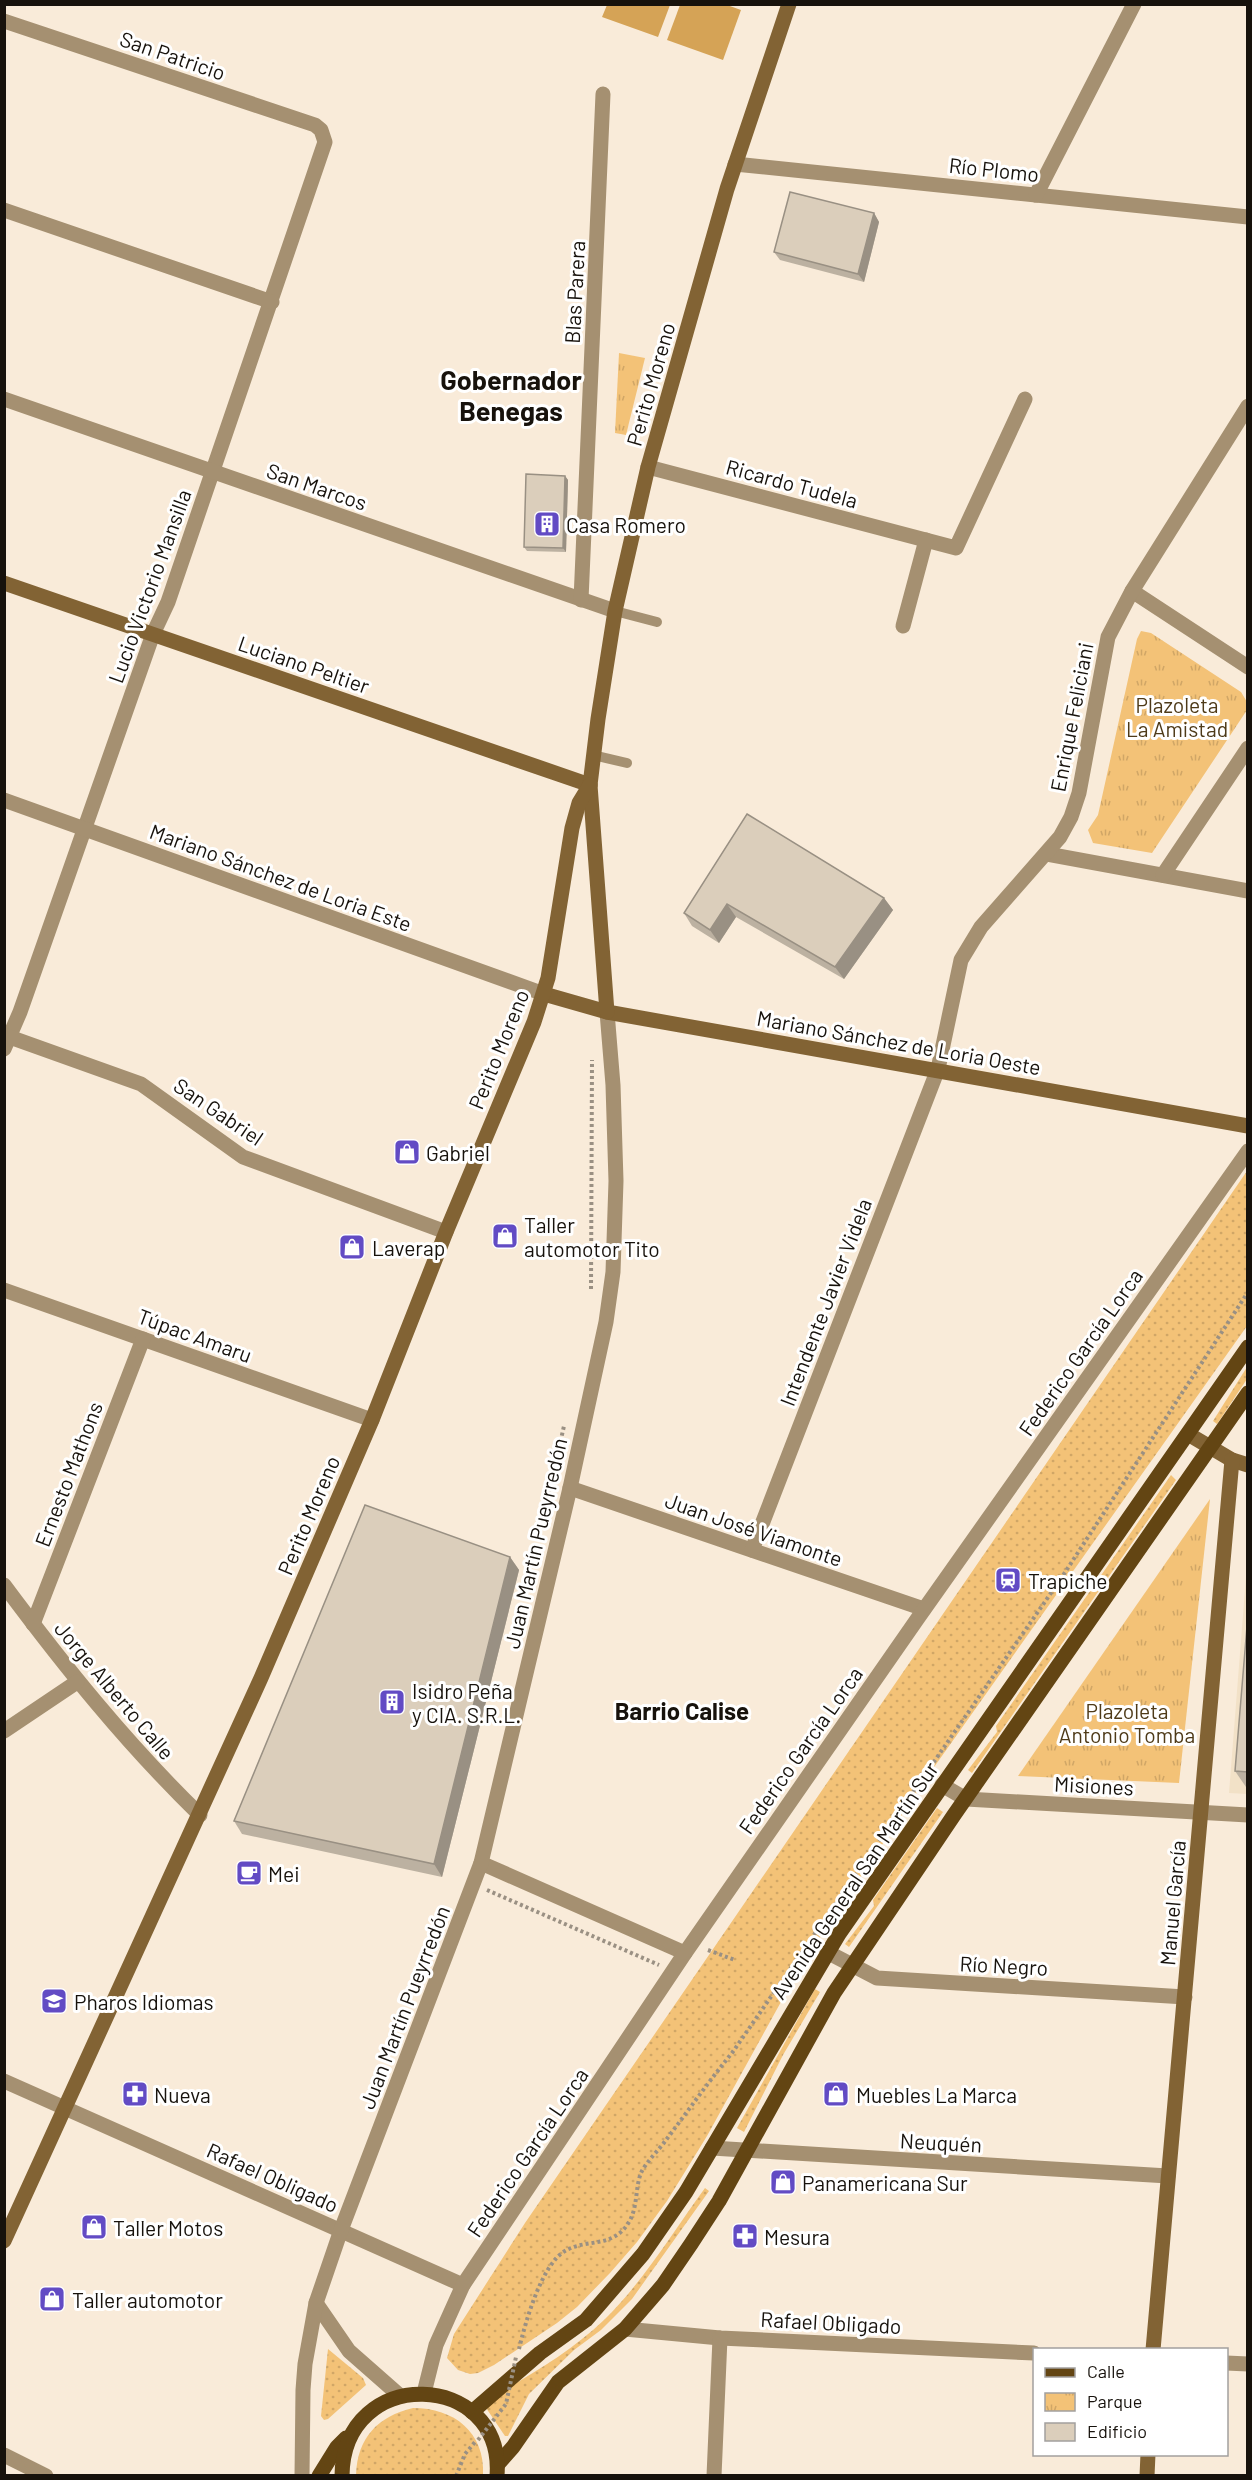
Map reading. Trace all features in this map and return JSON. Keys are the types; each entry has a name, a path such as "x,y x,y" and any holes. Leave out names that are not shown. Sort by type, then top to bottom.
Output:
{"main road":[{"name":"Perito Moreno","path":"607,1012 590,785 615,611 648,467 735,164 789,4"},
{"name":"Luciano Peltier","path":"4,583 590,785"},
{"name":"Perito Moreno","path":"4,2241 200,1815 372,1420 544,994 572,828 579,803 590,785"},
{"name":"Mariano Sánchez de Loria Oeste","path":"544,994 607,1012 938,1069 1248,1126"},
{"name":"Avenida General San Martín Sur","path":"472,2412 540,2353 586,2320 601,2306 644,2254 686,2192 827,1952 1248,1347"},
{"path":"498,2470 558,2382 625,2329 663,2285 719,2201 834,1994 852,1966 1248,1393"},
{"path":"1188,1434 1232,1460 1248,1465"},
{"name":"Manuel García","path":"1153,2348 1232,1460"},
{"path":"319,2475 337,2447 364,2415 380,2403 399,2395 424,2392 450,2398 472,2412 492,2439 498,2470"},
{"path":"342,2475 345,2450 352,2431"},
{"path":"1147,2475 1148,2456"}],"street":[{"path":"1036,195 1134,4"},
{"name":"San Patricio","path":"4,21 315,125 325,136"},
{"name":"Blas Parera","path":"581,600 603,94"},
{"name":"Lucio Victorio Mansilla","path":"6,1040 20,1012 153,634 168,602 325,148 325,136"},
{"name":"Río Plomo","path":"735,164 1248,217"},
{"path":"4,210 272,302"},
{"name":"San Marcos","path":"4,399 615,611"},
{"name":"Ricardo Tudela","path":"648,467 956,548 1025,399"},
{"name":"Enrique Feliciani","path":"938,1069 961,960 981,927 1047,854 1071,817 1079,793 1108,637 1132,591 1248,406"},
{"path":"903,626 926,540"},
{"path":"1132,591 1248,667"},
{"path":"1163,875 1248,748"},
{"name":"Mariano Sánchez de Loria Este","path":"4,800 544,994"},
{"path":"1047,854 1248,891"},
{"name":"Juan Martín Pueyrredón","path":"302,2475 300,2441 305,2364 316,2303 341,2230 481,1863 570,1488 606,1322 613,1272 616,1181 613,1085 607,1012"},
{"name":"San Gabriel","path":"6,1040 141,1084 243,1157 446,1232"},
{"name":"Intendente Javier Videla","path":"752,1550 938,1069"},
{"name":"Federico García Lorca","path":"424,2392 436,2345 463,2285 685,1953 924,1609 1248,1151"},
{"name":"Túpac Amaru","path":"4,1290 372,1420"},
{"name":"Ernesto Mathons","path":"33,1624 143,1339"},
{"name":"Juan José Viamonte","path":"570,1488 924,1609"},
{"name":"Jorge Alberto Calle","path":"4,1586 77,1682 124,1738 200,1815"},
{"path":"4,1731 77,1682"},
{"name":"Misiones","path":"942,1785 966,1799 1248,1815"},
{"path":"481,1863 685,1953"},
{"name":"Río Negro","path":"827,1952 877,1978 1185,1997"},
{"name":"Rafael Obligado","path":"4,2081 463,2285"},
{"name":"Neuquén","path":"712,2148 746,2152 1168,2176"},
{"path":"316,2303 349,2351 399,2395"},
{"name":"Rafael Obligado","path":"625,2329 720,2338 1033,2353"},
{"path":"714,2475 720,2338"},
{"path":"1228,2363 1248,2364"},
{"path":"4,2455 46,2475"}],"lane":[{"path":"615,611 657,622"},
{"path":"593,755 627,762"}],"path":[{"path":"456,2475 465,2454 506,2404 529,2312 541,2283 554,2262 569,2249 601,2243 616,2236 629,2223 641,2173 732,2052 1054,1590 1248,1292"},
{"path":"703,1956 710,1949 735,1960"}],"shaded area":[{"path":"607,4 670,5 658,37 602,17"},
{"path":"680,5 727,5 741,10 723,60 667,40"},
{"path":"1247,1564 1247,1794 1229,1793"}],"green space":[{"path":"619,353 645,358 626,435 615,433"},
{"name":"Plazoleta La Amistad","path":"1141,631 1151,633 1241,692 1247,702 1247,710 1152,853 1093,843 1088,830 1098,815 1137,639"},
{"path":"1247,1171 1247,1326 932,1770 817,1942 787,1991 707,2136 667,2201 637,2242 577,2307 557,2323 478,2373 470,2374 458,2370 447,2358 454,2334 525,2223"},
{"path":"1247,1367 1247,1379 1217,1424 1213,1421"},
{"path":"1171,1475 1176,1480 972,1773 968,1770 997,1732 996,1726"},
{"name":"Plazoleta Antonio Tomba","path":"1210,1499 1179,1783 1018,1776"},
{"path":"937,1808 943,1812 849,1947 845,1944 874,1906 873,1900"},
{"path":"815,1989 820,1992 783,2055 744,2132 737,2128"},
{"path":"705,2188 709,2191 632,2299 601,2330 574,2350 529,2394 508,2436 505,2436 482,2402 561,2355 604,2320 645,2273"},
{"path":"328,2349 363,2378 366,2385 324,2420 321,2416"},
{"path":"413,2408 442,2412 464,2425 479,2446 483,2475 356,2475 360,2450 372,2431 389,2417"}],"building":[{"path":"790,192 874,213 858,274 774,252"},
{"name":"Casa Romero","path":"526,474 565,476 563,548 524,547"},
{"path":"747,814 884,898 835,967 727,904 710,930 684,913"},
{"name":"Isidro Peña y CIA. S.R.L.","path":"365,1505 510,1557 434,1864 234,1821"},
{"path":"1248,1614 1248,1772 1235,1771"}],"place":[{"name":"Casa Romero","path":"547,524"},
{"name":"Gabriel","path":"407,1152"},
{"name":"Taller automotor Tito","path":"505,1236"},
{"name":"Laverap","path":"352,1247"},
{"name":"Trapiche","path":"1008,1580"},
{"name":"Isidro Peña y CIA. S.R.L.","path":"392,1702"},
{"name":"Mei","path":"249,1873"},
{"name":"Pharos Idiomas","path":"54,2001"},
{"name":"Nueva","path":"135,2094"},
{"name":"Muebles La Marca","path":"836,2094"},
{"name":"Panamericana Sur","path":"783,2182"},
{"name":"Taller Motos","path":"94,2227"},
{"name":"Mesura","path":"745,2236"},
{"name":"Taller automotor","path":"52,2299"}],"district":[{"name":"Gobernador Benegas","path":"511,394"},
{"name":"Barrio Calise","path":"682,1710"}]}
